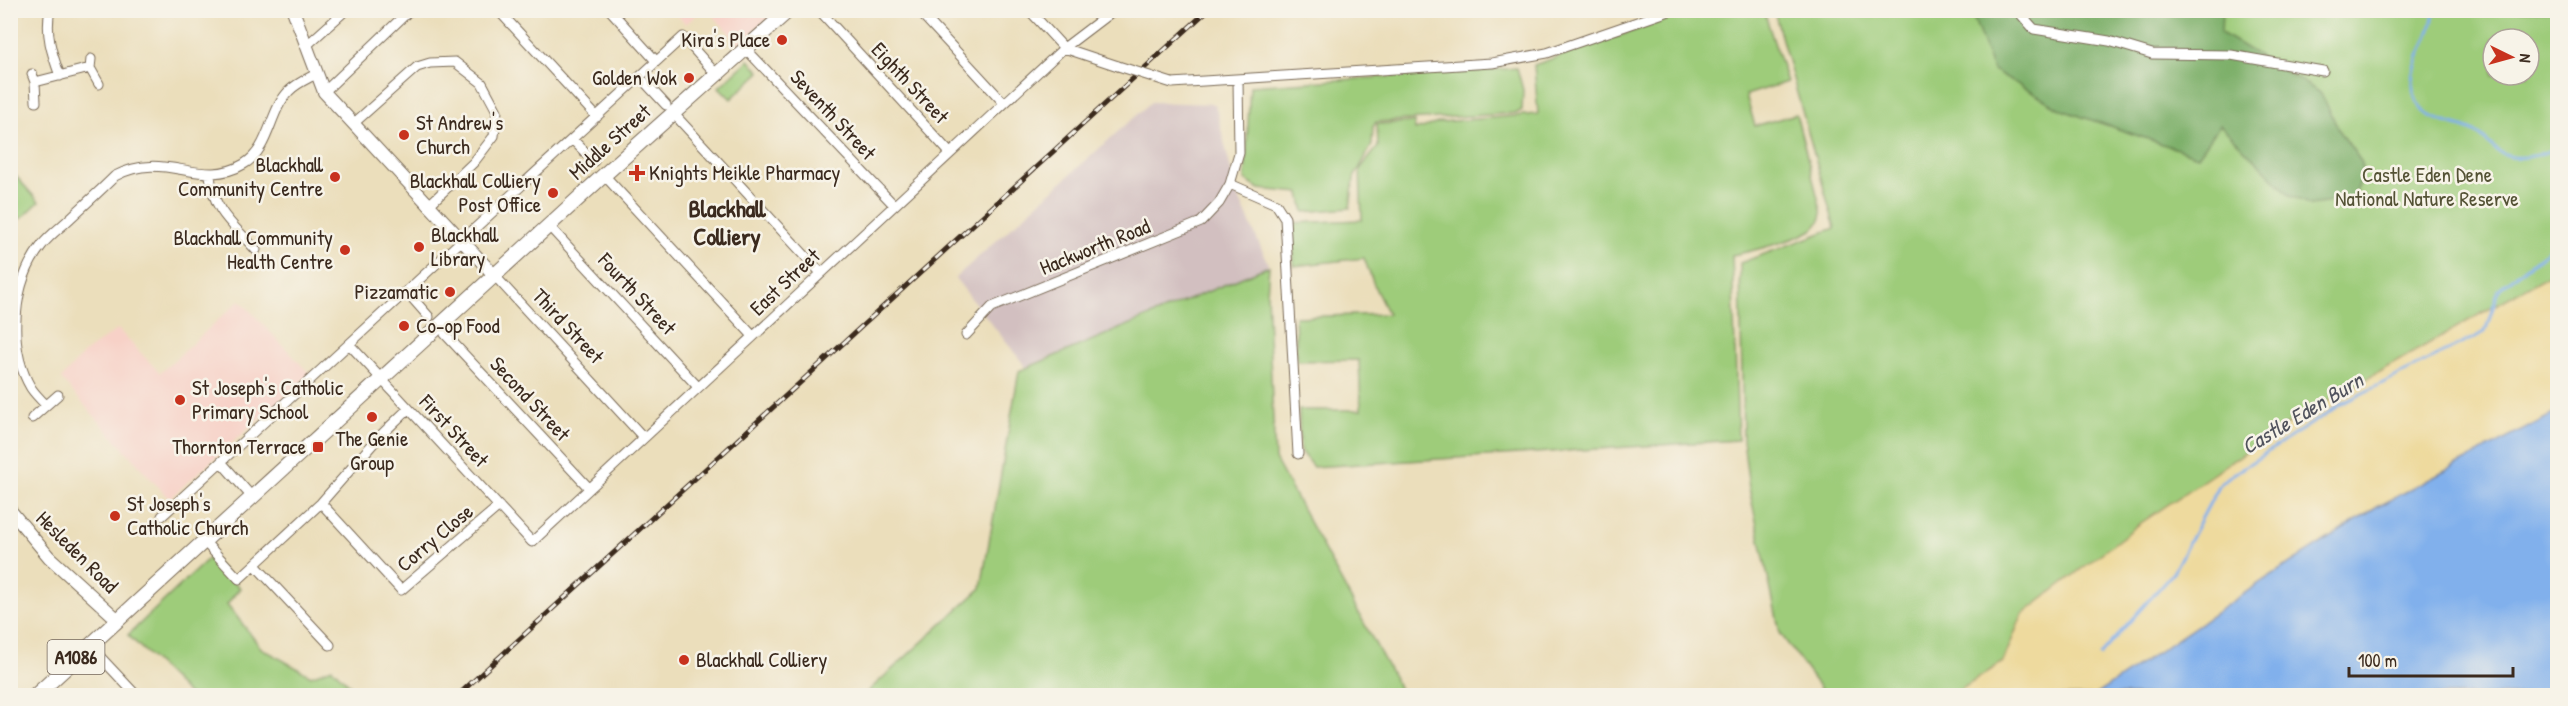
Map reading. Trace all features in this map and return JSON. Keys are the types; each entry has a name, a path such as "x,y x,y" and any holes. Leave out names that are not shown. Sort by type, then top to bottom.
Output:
{"main road":[{"name":"Middle Street","path":"381,380 604,175 669,109 717,75 789,10"},
{"name":"A1086","path":"35,696 203,540 381,380"}],"street":[{"path":"50,10 48,32 50,48 60,76"},
{"path":"293,10 324,92 353,124 428,206 474,162 494,136 497,111 483,82 455,62 430,63 417,67 353,124"},
{"path":"306,46 346,10"},
{"path":"324,92 410,10"},
{"path":"498,10 597,117"},
{"path":"610,10 656,62"},
{"name":"Eighth Street","path":"819,10 950,153"},
{"path":"918,10 1004,103"},
{"path":"1029,10 1064,48 1172,83 1492,63 1524,58 1672,10"},
{"name":"East Street","path":"531,542 1064,48 1114,10"},
{"path":"2018,10 2034,29 2109,41 2152,54 2231,55 2323,71"},
{"path":"162,516 683,37 717,75"},
{"name":"Seventh Street","path":"746,49 894,205"},
{"path":"36,102 34,78 60,76 90,63 99,84"},
{"path":"46,405 32,388 23,366 16,313 20,288 30,263 42,244 116,176 125,171 148,165 162,165 210,174 225,173 246,163 260,147 288,92 316,74"},
{"path":"639,77 821,273"},
{"name":"Hackworth Road","path":"966,335 993,307 1201,222 1219,203 1230,184 1239,153 1238,79"},
{"path":"573,140 594,162"},
{"path":"210,174 212,194 217,206 255,250"},
{"path":"604,175 753,336"},
{"path":"1230,184 1276,204 1285,218 1298,454"},
{"name":"Third Street","path":"428,206 644,438"},
{"name":"Fourth Street","path":"549,225 698,387"},
{"path":"407,292 429,317"},
{"name":"Second Street","path":"445,334 590,488"},
{"name":"First Street","path":"350,345 531,542"},
{"path":"32,418 58,395"},
{"path":"203,540 239,579 321,503 378,438 408,409"},
{"path":"222,463 252,496"},
{"name":"Corry Close","path":"321,503 401,590 499,506"},
{"name":"Hesleden Road","path":"10,510 49,557 117,619"},
{"path":"255,565 330,645"},
{"path":"89,645 136,696"}],"shaded area":[{"path":"673,11 701,11 686,24"},
{"path":"709,11 776,11 739,44"},
{"path":"1151,102 1215,104 1236,191 1269,266 1026,367 955,278"},
{"name":"St Joseph's Catholic Primary School","path":"240,300 310,374 169,499 61,379 85,352 118,329 160,373"}],"green space":[{"path":"1694,10 1764,11 1787,82 1746,95 1755,126 1796,114 1822,214 1816,227 1805,234 1774,245 1732,255 1738,440 1313,467 1300,451 1299,410 1361,410 1359,360 1297,361 1295,317 1388,314 1364,258 1294,266 1292,223 1362,220 1360,169 1378,147 1377,124 1414,122 1415,130 1441,122 1538,114 1534,65"},
{"name":"Castle Eden Dene National Nature Reserve","path":"1774,11 2557,11 2557,412 2095,695 1825,695 1780,633 1749,488 1743,440 1740,263 1835,228"},
{"path":"1971,11 2222,11 2221,33 2321,93 2339,130 2362,163 2361,180 2353,199 2310,205 2291,196 2220,125 2198,156 2062,110 1993,70"},
{"path":"749,60 760,72 731,99 719,87"},
{"path":"1517,68 1523,90 1522,110 1517,113 1376,122 1373,127 1372,145 1354,178 1350,208 1304,212 1300,193 1259,189 1245,180 1250,86"},
{"path":"13,173 39,202 21,219 11,208 11,176"},
{"path":"1269,266 1267,294 1275,459 1403,695 864,695 981,588 1019,371"},
{"path":"210,557 240,588 227,604 261,648 311,676 332,668 360,695 189,695 128,635"}],"sand":[{"path":"2557,270 2557,496 2295,695 1951,696 2003,662 2022,615 2138,525 2281,428"}],"water":[{"path":"2557,412 2557,695 2095,695 2267,578 2379,506"}],"waterway":[{"name":"Castle Eden Burn","path":"2434,10 2433,20 2413,76 2413,86 2420,108 2436,119 2475,132 2499,152 2508,156 2527,157 2558,147"},
{"name":"Castle Eden Burn","path":"2100,655 2172,574 2221,482 2345,402 2485,332 2499,289 2558,242"}],"railway":[{"path":"457,696 1208,10"}],"place":[{"name":"Kira's Place","path":"782,40"},
{"name":"Golden Wok","path":"689,78"},
{"name":"St Andrew's Church","path":"404,135"},
{"name":"Knights Meikle Pharmacy","path":"637,173"},
{"name":"Blackhall Community Centre","path":"335,177"},
{"name":"Blackhall Colliery Post Office","path":"553,193"},
{"name":"Blackhall Library","path":"419,247"},
{"name":"Blackhall Community Health Centre","path":"345,250"},
{"name":"Pizzamatic","path":"450,292"},
{"name":"Co-op Food","path":"404,326"},
{"name":"St Joseph's Catholic Primary School","path":"180,400"},
{"name":"The Genie Group","path":"372,417"},
{"name":"Thornton Terrace","path":"318,447"},
{"name":"St Joseph's Catholic Church","path":"115,516"},
{"name":"Blackhall Colliery","path":"684,660"}],"district":[{"name":"Blackhall Colliery","path":"727,223"}]}
